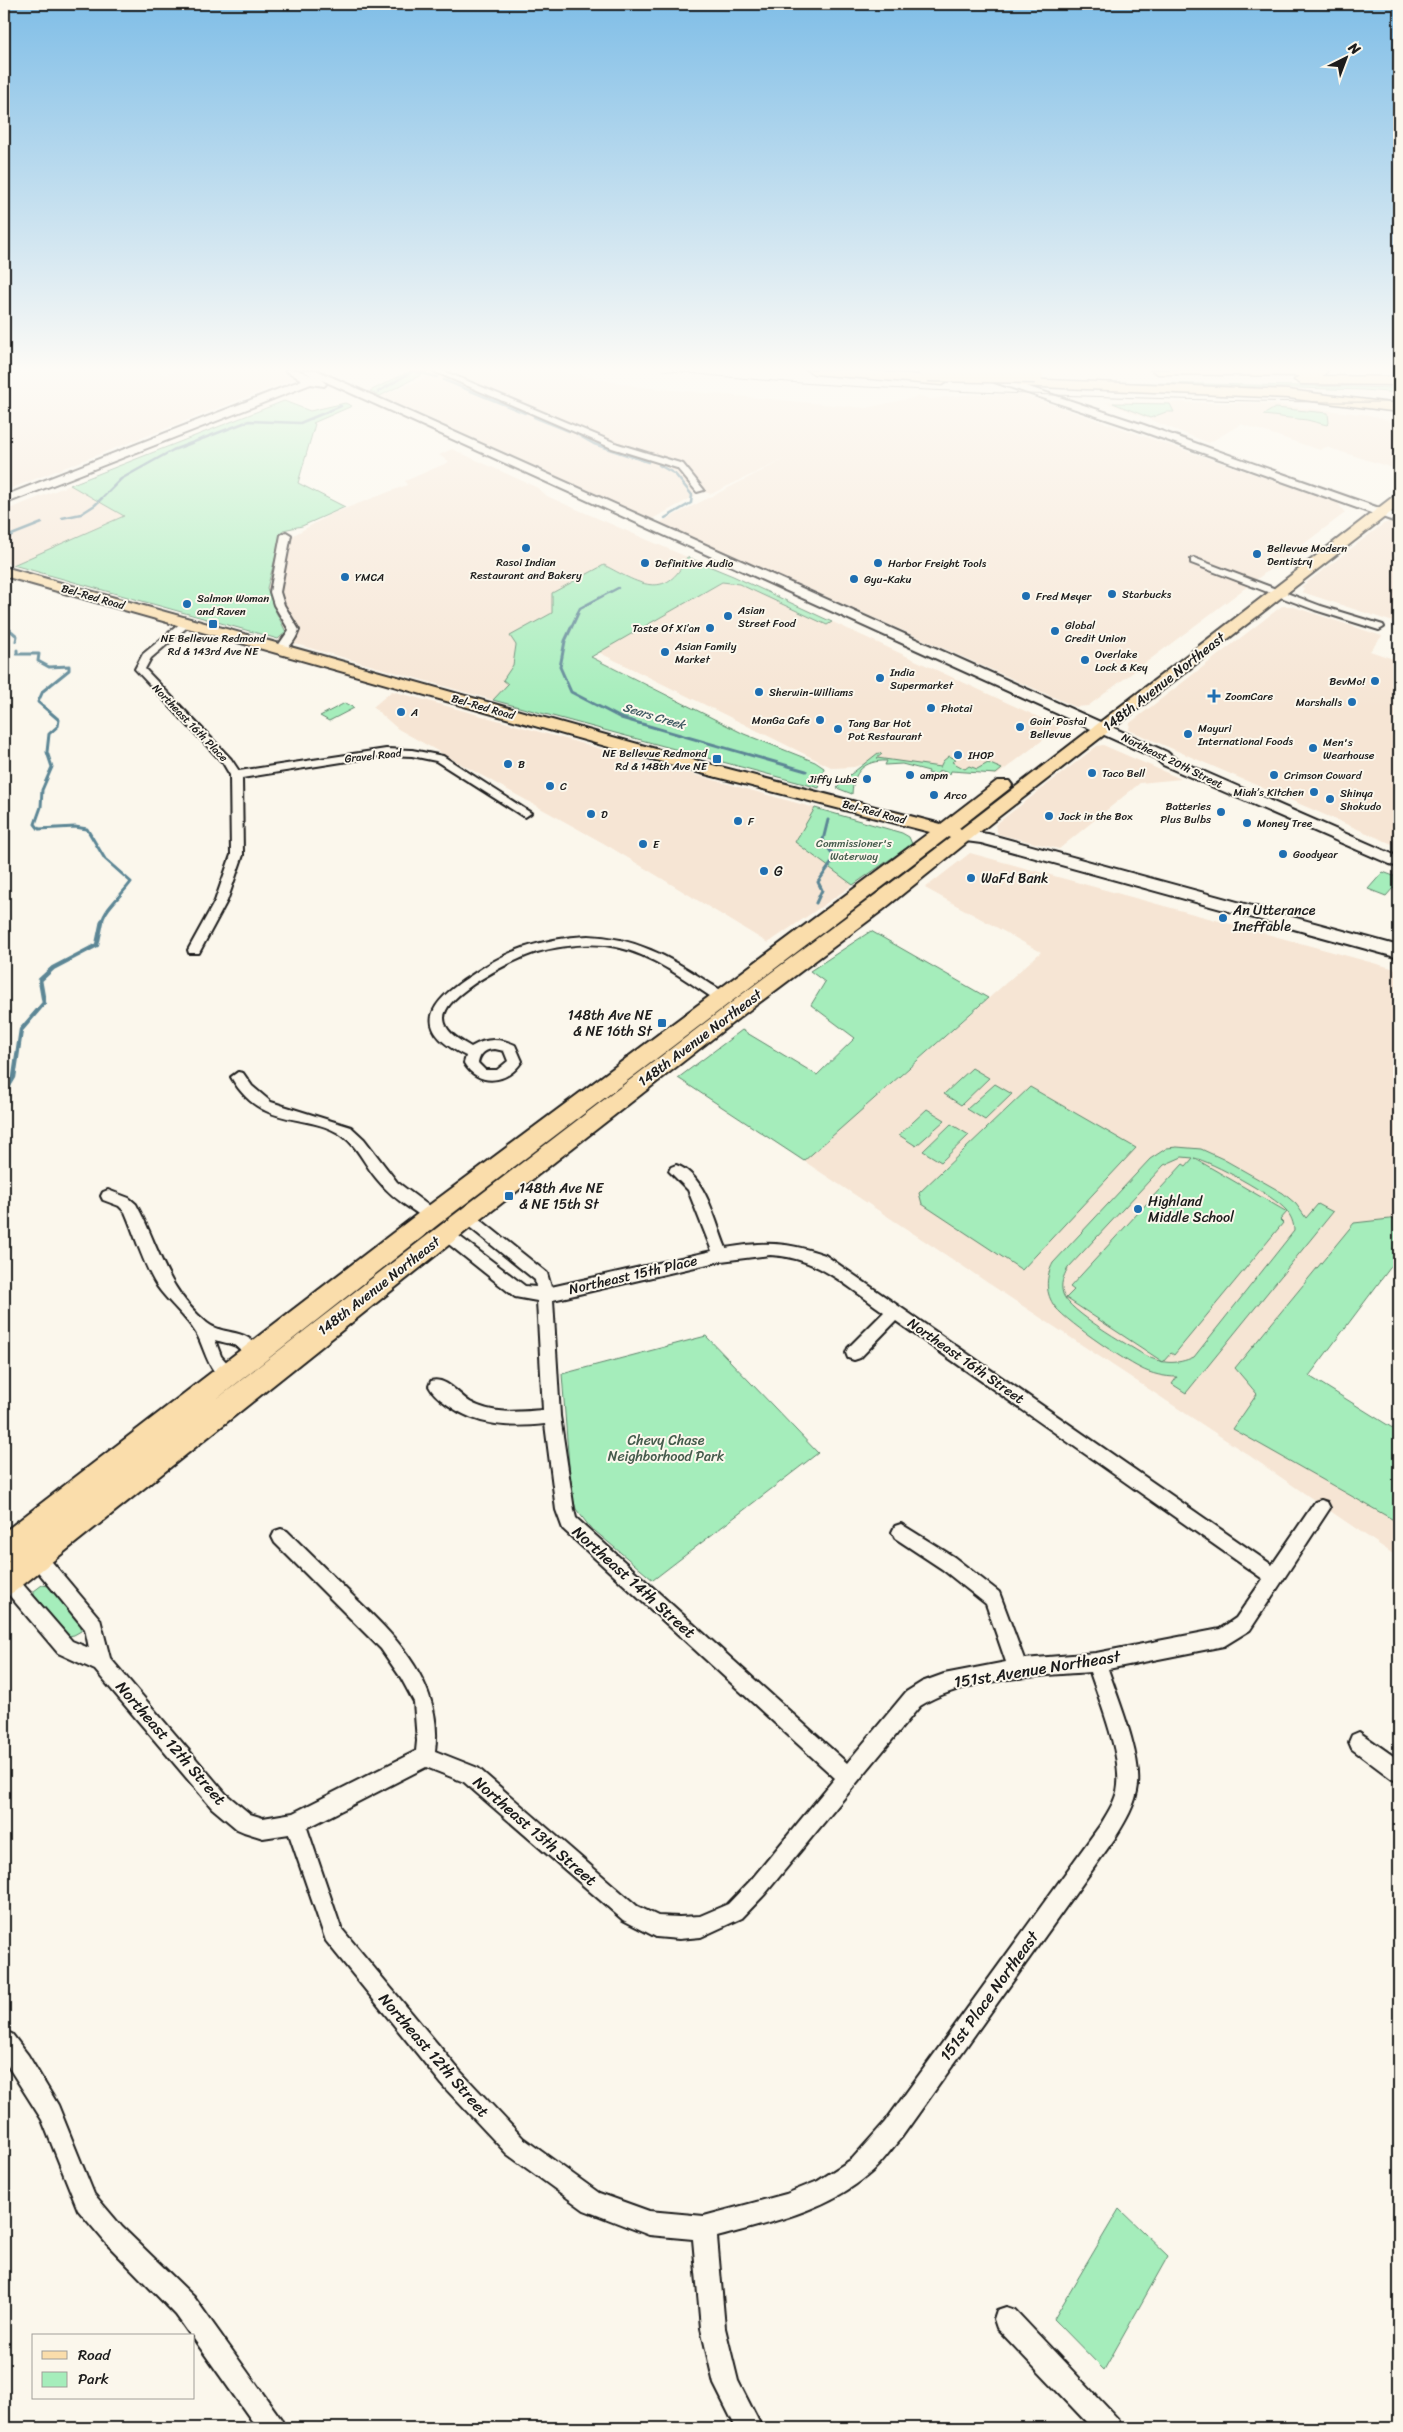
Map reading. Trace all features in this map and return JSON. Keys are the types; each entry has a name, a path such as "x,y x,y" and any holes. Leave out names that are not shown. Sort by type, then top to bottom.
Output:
{"main road":[{"path":"4,500 45,483"},
{"path":"547,483 816,608 1092,728"},
{"path":"559,483 790,587 1092,728"},
{"path":"1303,483 1382,510 1399,519"},
{"name":"148th Avenue Northeast","path":"1382,510 1399,484"},
{"name":"148th Avenue Northeast","path":"5,1549 228,1373 261,1363 308,1312 439,1225 467,1217 728,1000 877,905 954,833 1272,590 1399,499"},
{"path":"698,554 731,560"},
{"name":"Bel-Red Road","path":"4,571 186,624 707,769 954,833 974,844 1061,868 1070,870 1088,868 1399,952"},
{"path":"748,577 790,587"},
{"path":"816,608 864,621"},
{"name":"Northeast 20th Street","path":"1092,728 1154,759 1169,762 1399,863"},
{"name":"148th Avenue Northeast","path":"6,1580 261,1363 901,864 954,833"}],"street":[{"path":"695,483 700,490"},
{"path":"280,650 292,636 294,630 279,604 275,592 286,535"},
{"path":"1194,561 1379,627"},
{"name":"Northeast 16th Place","path":"186,624 147,656 140,670 227,761 236,775 237,855 221,901 194,950"},
{"name":"Gravel Road","path":"236,775 386,752 412,753 439,758 525,813"},
{"path":"473,1054 441,1031 438,1020 443,1003 473,980 510,958 560,942 607,941 638,948 659,957 728,1000"},
{"path":"238,1077 247,1091 257,1100 274,1109 287,1115 317,1121 345,1130 363,1145 386,1181 439,1225 521,1292 545,1295"},
{"path":"676,1171 694,1187 721,1255"},
{"path":"108,1196 124,1202 131,1208 161,1279 177,1301 203,1329 214,1360 228,1373"},
{"name":"Northeast 14th Street","path":"467,1217 542,1277 545,1295 552,1416 565,1510 569,1523 848,1777"},
{"name":"Northeast 16th Street","path":"721,1255 764,1248 783,1248 799,1251 820,1259 1275,1577"},
{"name":"Northeast 15th Place","path":"545,1295 721,1255"},
{"path":"854,1353 895,1310"},
{"path":"203,1329 240,1341 261,1363"},
{"path":"437,1386 459,1406 488,1419 552,1416"},
{"name":"151st Avenue Northeast","path":"701,1926 735,1911 758,1887 913,1699 929,1688 944,1683 1018,1669 1096,1662 1224,1637 1243,1624 1321,1508"},
{"path":"901,1532 948,1563 993,1598 1018,1669"},
{"path":"281,1537 388,1644 408,1671 423,1701 427,1741 425,1757 295,1823"},
{"name":"Northeast 12th Street","path":"36,1556 93,1625 102,1663"},
{"name":"Northeast 12th Street","path":"6,1580 65,1647 102,1663 219,1801 244,1822 263,1828 295,1823 333,1934 452,2079 515,2146 592,2202 649,2222 704,2228"},
{"name":"151st Place Northeast","path":"704,2228 773,2211 822,2191 860,2167 893,2130 1108,1831 1122,1807 1129,1783 1123,1751 1096,1662"},
{"path":"1359,1742 1399,1772"},
{"name":"Northeast 13th Street","path":"425,1757 471,1775 630,1913 656,1926 680,1928 701,1926"},
{"path":"4,2042 50,2113 86,2202 114,2235 185,2306 272,2428"},
{"path":"704,2228 713,2328 726,2384 749,2428"},
{"path":"1006,2319 1109,2428"}],"shaded area":[{"path":"4,483 23,483 4,491"},
{"path":"406,483 528,483 538,488 547,496 687,557 680,572 663,584 645,585 604,565 552,613 510,636 516,645 513,665 503,680 509,684 493,700 278,639 286,631 267,588 278,544 331,514 407,485"},
{"path":"573,483 733,483 711,494 691,488 695,496 652,519"},
{"path":"737,483 1281,483 1338,503 1345,513 1088,706 1076,707 659,523"},
{"path":"70,485 124,516 13,565 4,562 4,511"},
{"path":"1389,522 1399,526 1399,616 1393,622 1302,592 1304,588 1301,587 1383,524"},
{"path":"733,576 1060,727 997,775 877,760 854,767 833,768 598,652"},
{"path":"1282,606 1291,606 1382,636 1370,651 1399,661 1399,847 1129,730 1130,723"},
{"path":"392,691 815,808 795,842 853,885 768,943 605,844 398,729 373,707"},
{"path":"1103,745 1181,779 1140,783 1059,849 998,834 995,825 1097,746"},
{"name":"Highland Middle School","path":"970,853 1399,970 1399,1256 1309,1376 1399,1432 1399,1558 1247,1454 678,1078 742,1030 868,1105 1041,952 925,888"}],"green space":[{"path":"299,483 345,507 302,526 283,530 267,588 286,632 278,639 13,565 124,516 70,485"},
{"path":"687,557 832,622 827,625 739,584 722,582 591,657 744,734 815,762 824,768 819,788 493,700 508,684 503,680 513,665 516,645 510,636 552,613 552,593 604,565 639,582 650,585 660,584 670,580 679,571"},
{"path":"345,703 354,708 329,721 320,716"},
{"path":"878,753 882,754 877,758 940,767 949,756 956,759 952,762 965,769 969,766 977,769 988,763 1002,769 996,774 951,771 950,774 940,770 936,775 928,773 929,771 902,764 885,765 887,761 879,761 866,765 861,769 855,779 852,794 837,788 846,778"},
{"name":"Commissioner's Waterway","path":"815,808 902,833 909,837 912,844 853,885 795,842"},
{"path":"1383,872 1399,878 1399,891 1393,888 1386,896 1368,889"},
{"path":"871,931 988,998 804,1161 678,1078 742,1030 817,1075 855,1038 811,1005 825,982 810,971"},
{"path":"972,1068 989,1078 961,1105 944,1094"},
{"path":"995,1084 1012,1094 985,1120 967,1109"},
{"path":"1030,1087 1136,1148 1022,1270 922,1204 919,1193"},
{"path":"927,1109 945,1120 916,1146 899,1135"},
{"path":"951,1124 969,1135 941,1162 923,1151"},
{"path":"1167,1148 1201,1149 1223,1159 1283,1193 1296,1204 1306,1218 1318,1204 1333,1212 1186,1393 1172,1384 1177,1377 1158,1375 1140,1368 1107,1348 1068,1319 1053,1304 1048,1289 1048,1278 1053,1263 1150,1159","holes":["1182,1157 1193,1158 1186,1166 1183,1164 1070,1287 1074,1290 1066,1298 1162,1362 1144,1355 1112,1336 1076,1310 1068,1301 1063,1294 1062,1281 1068,1268 1164,1165","1194,1158 1227,1172 1269,1196 1286,1210 1291,1217 1294,1231 1194,1357 1175,1362 1163,1362 1171,1353 1174,1355 1283,1223 1280,1220 1287,1212"]},
{"path":"1399,1218 1399,1256 1309,1376 1399,1432 1399,1523 1233,1429 1257,1394 1235,1368 1354,1223"},
{"name":"Chevy Chase Neighborhood Park","path":"706,1336 818,1453 653,1580 589,1526 576,1509 571,1492 562,1374"},
{"path":"42,1585 49,1586 81,1624 81,1631 68,1636 34,1596 34,1591"},
{"path":"1119,2209 1168,2256 1104,2370 1054,2319"}],"waterway":[{"path":"62,518 81,514 95,505 117,483"},
{"name":"Sears Creek","path":"665,518 691,503 692,495 683,483"},
{"path":"4,538 42,523"},
{"name":"Sears Creek","path":"577,614 580,608 618,588"},
{"name":"Sears Creek","path":"578,613 565,641 560,667 571,692 621,718 806,771"},
{"path":"4,625 17,636 16,641"},
{"path":"17,650 17,654 39,654 38,661 49,667 69,666 69,670 43,691 38,702 59,720 58,726 49,734 47,752 52,767 42,790 41,807 35,824 39,829 75,827 87,829 105,859 131,882 110,907 102,922"},
{"path":"816,903 822,890 818,882 835,858 823,840 828,820"},
{"path":"4,1094 14,1077 21,1030 44,1003 40,980 53,968 97,945 102,921"}],"place":[{"name":"Rasoi Indian Restaurant and Bakery","path":"526,548"},
{"name":"Bellevue Modern Dentistry","path":"1257,554"},
{"name":"Definitive Audio","path":"645,563"},
{"name":"Harbor Freight Tools","path":"878,563"},
{"name":"YMCA","path":"345,577"},
{"name":"Gyu-Kaku","path":"854,579"},
{"name":"Starbucks","path":"1112,594"},
{"name":"Fred Meyer","path":"1026,596"},
{"name":"Salmon Woman and Raven","path":"187,604"},
{"name":"Asian Street Food","path":"728,616"},
{"name":"NE Bellevue Redmond Rd & 143rd Ave NE","path":"213,624"},
{"name":"Taste Of Xi’an","path":"710,628"},
{"name":"Global Credit Union","path":"1055,631"},
{"name":"Asian Family Market","path":"665,652"},
{"name":"Overlake Lock & Key","path":"1085,660"},
{"name":"India Supermarket","path":"880,678"},
{"name":"BevMo!","path":"1375,681"},
{"name":"Sherwin-Williams","path":"759,692"},
{"name":"ZoomCare","path":"1214,696"},
{"name":"Marshalls","path":"1352,702"},
{"name":"Photai","path":"931,708"},
{"name":"A","path":"401,712"},
{"name":"MonGa Cafe","path":"820,720"},
{"name":"Goin’ Postal Bellevue","path":"1020,727"},
{"name":"Tang Bar Hot Pot Restaurant","path":"838,729"},
{"name":"Mayuri International Foods","path":"1188,734"},
{"name":"Men's Wearhouse","path":"1313,748"},
{"name":"IHOP","path":"958,755"},
{"name":"NE Bellevue Redmond Rd & 148th Ave NE","path":"717,759"},
{"name":"B","path":"508,764"},
{"name":"Taco Bell","path":"1092,773"},
{"name":"ampm","path":"910,775"},
{"name":"Crimson Coward","path":"1274,775"},
{"name":"Jiffy Lube","path":"867,779"},
{"name":"C","path":"550,786"},
{"name":"Miah’s Kitchen","path":"1314,792"},
{"name":"Arco","path":"934,795"},
{"name":"Shinya Shokudo","path":"1330,799"},
{"name":"Batteries Plus Bulbs","path":"1221,812"},
{"name":"D","path":"591,814"},
{"name":"Jack in the Box","path":"1049,816"},
{"name":"F","path":"738,821"},
{"name":"Money Tree","path":"1247,823"},
{"name":"E","path":"643,844"},
{"name":"Goodyear","path":"1283,854"},
{"name":"G","path":"764,871"},
{"name":"WaFd Bank","path":"971,878"},
{"name":"An Utterance Ineffable","path":"1223,918"},
{"name":"148th Ave NE & NE 16th St","path":"662,1023"},
{"name":"148th Ave NE & NE 15th St","path":"509,1196"},
{"name":"Highland Middle School","path":"1138,1209"}]}
